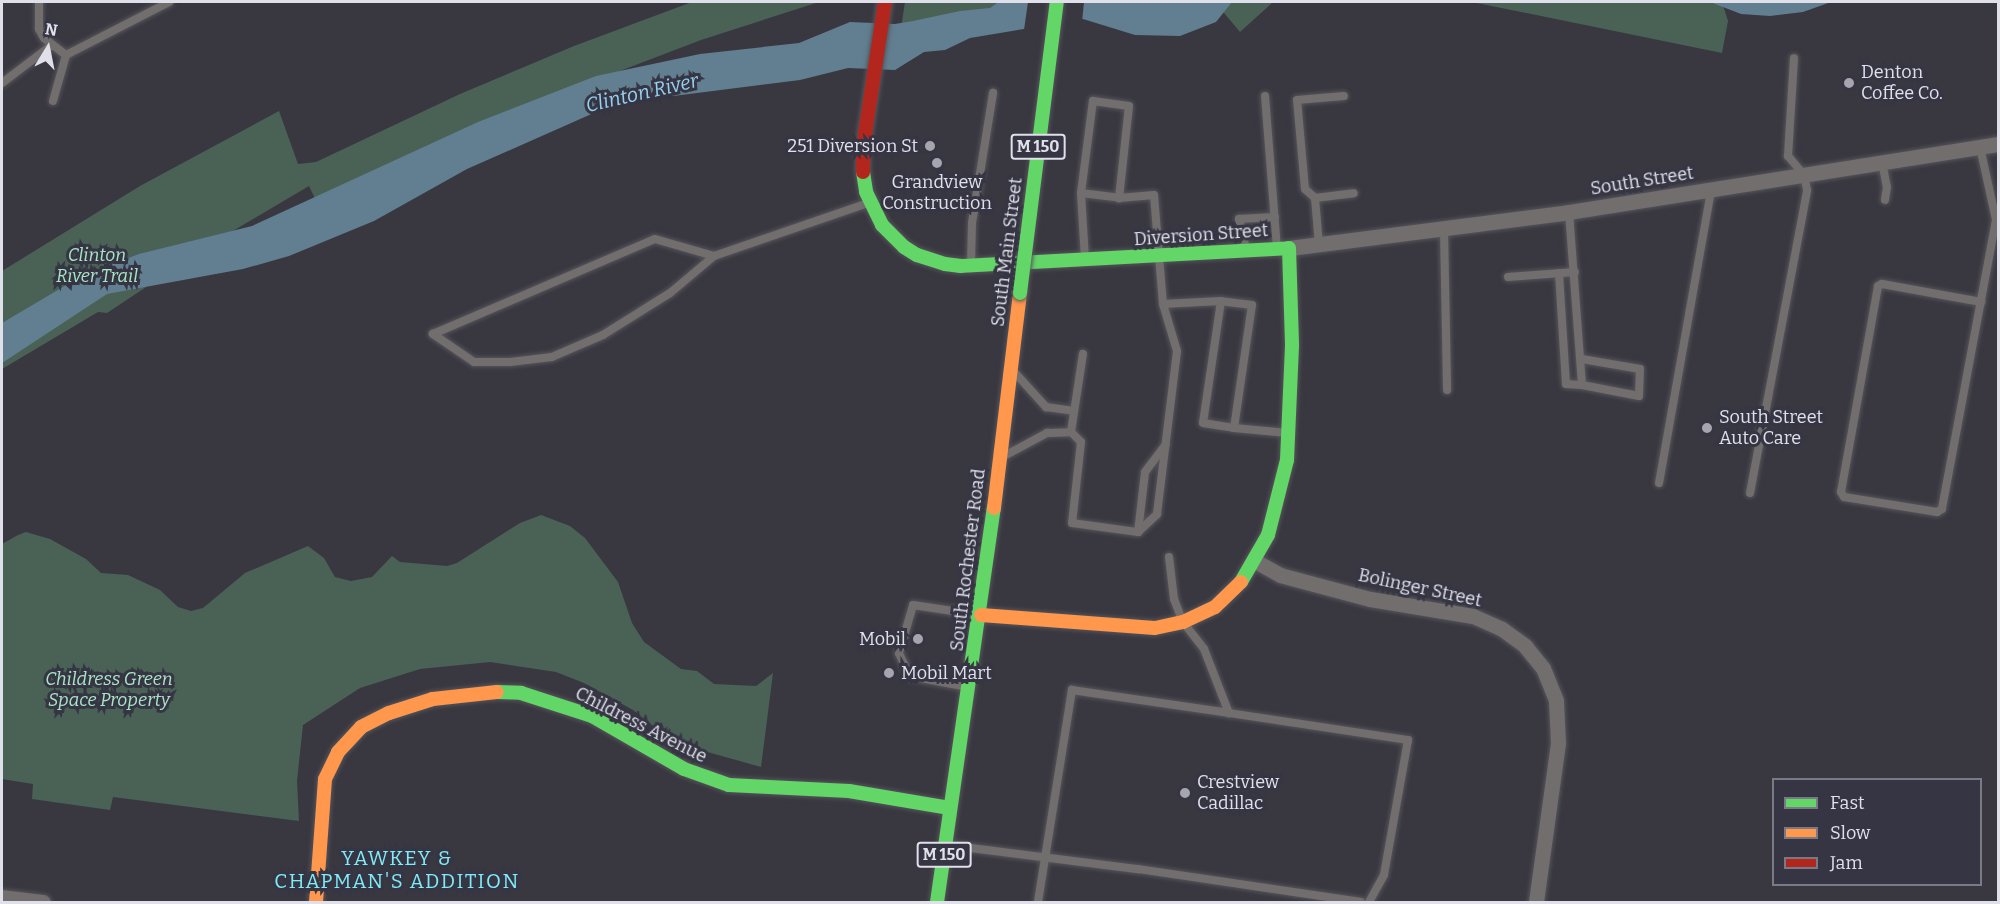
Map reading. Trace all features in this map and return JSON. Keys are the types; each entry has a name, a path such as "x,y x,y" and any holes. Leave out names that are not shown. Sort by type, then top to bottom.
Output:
{"street":[{"name":"South Main Street","path":"1002,436 1057,2"},
{"name":"Diversion Street","path":"884,7 862,158 870,202 882,225 904,247 931,260 971,266 1283,248 1292,346 1286,468 1276,513 1255,561 1227,597 1215,607 1183,622 1155,628 981,615"},
{"name":"South Street","path":"1283,248 1569,212 1998,144"},
{"name":"South Rochester Road","path":"937,903 981,615 1002,436"},
{"name":"Bolinger Street","path":"1255,561 1280,575 1370,599 1473,616 1502,629 1525,646 1537,660 1543,668 1556,700 1558,724 1536,903"},
{"name":"Childress Avenue","path":"316,903 325,779 338,752 361,727 389,713 433,699 485,692 521,693 592,716 684,769 729,785 849,791 950,808"},
{"path":"2,897 44,903"}],"lane":[{"path":"39,2 39,29 52,45 66,55"},
{"path":"53,101 66,55 169,2"},
{"path":"2,83 52,45"},
{"path":"1750,493 1807,190 1804,175 1788,156 1794,58"},
{"path":"971,266 972,223 993,93"},
{"path":"1265,96 1275,217 1283,248"},
{"path":"1319,245 1315,198 1305,189 1297,100 1344,96"},
{"path":"1085,261 1081,193 1093,101 1129,106 1119,198"},
{"path":"1980,147 1996,220 1981,302 1942,509 1937,513 1844,497 1840,492 1878,286 1882,284 1981,302"},
{"path":"1882,162 1887,187 1885,200"},
{"path":"1659,483 1711,190"},
{"path":"1081,193 1119,198 1154,195 1163,304 1177,351 1157,514 1138,532"},
{"path":"1315,198 1354,193"},
{"path":"714,256 655,239 433,334 474,362 510,362 552,357 603,335 670,293 714,256 870,202"},
{"path":"1569,212 1582,359 1582,385"},
{"path":"1247,251 1239,219 1275,217"},
{"path":"1444,229 1446,390"},
{"path":"1508,277 1575,272"},
{"path":"1558,273 1566,384 1639,396 1640,369 1582,359"},
{"path":"1163,304 1221,301 1252,305 1234,428"},
{"path":"1221,301 1203,423 1289,434"},
{"path":"1561,315 1578,314"},
{"path":"1071,432 1083,354"},
{"path":"1011,368 1046,407 1074,411"},
{"path":"999,459 1047,433 1071,432 1081,442 1072,523 1138,532"},
{"path":"1138,532 1145,472 1166,445"},
{"path":"1169,557 1174,599 1183,622 1204,649 1229,713"},
{"path":"970,687 910,676 899,653 913,605 981,615"},
{"path":"1038,903 1072,690 1408,740 1383,875 1369,903"},
{"path":"946,845 1046,857 1361,903"}],"green space":[{"name":"Clinton River Trail","path":"692,2 819,2 701,40 591,82 319,207 309,186 211,244 107,313 98,312 2,369 2,271 140,186 279,111 298,164 316,162 460,94 574,46"},
{"path":"905,2 1129,2 898,48"},
{"path":"1180,2 1273,2 1240,32 1219,7"},
{"path":"1472,2 1722,2 1728,21 1722,53"},
{"name":"Childress Green Space Property","path":"541,515 570,526 585,538 618,582 632,623 644,642 681,669 697,671 714,684 756,686 773,673 761,767 704,751 658,730 633,710 584,683 556,672 490,662 420,669 360,688 303,725 297,781 299,821 113,797 110,810 32,799 33,784 2,779 2,544 18,535 26,532 50,539 86,559 101,573 128,575 160,590 178,607 191,611 203,608 245,573 308,546 324,558 335,577 351,581 372,577 392,556 400,562 447,566 457,563 520,523"}],"water":[{"name":"Clinton River","path":"1232,2 1216,22 1180,36 1135,35 1083,19 970,38 945,50 924,52 895,70 848,68 800,80 634,101 605,108 467,169 374,221 289,256 243,269 107,294 2,363 2,323 85,274 139,254 252,226 478,122 596,76 700,54 799,43 850,22 895,24 960,11 990,8 997,3"},
{"path":"1710,2 1831,2 1803,12 1770,16 1741,14"}],"pier":[{"path":"1028,2 1084,2 1082,22 1024,30"}],"traffic: fast":[{"path":"1020,293 1057,2"},
{"path":"863,172 866,192 882,225 904,247 917,255 945,264 961,266 1289,248 1292,346 1287,460 1268,535 1241,582"},
{"path":"937,902 994,508"},
{"path":"497,692 521,693 592,716 684,769 729,785 849,791 950,808"}],"traffic: slow":[{"path":"994,508 1020,293"},
{"path":"981,615 1155,628 1183,622 1215,607 1241,582"},
{"path":"316,902 325,779 338,752 361,727 389,713 433,699 497,692"}],"traffic: jam":[{"path":"863,172 863,147 885,2"}],"place":[{"name":"Denton Coffee Co.","path":"1849,83"},
{"name":"251 Diversion St","path":"930,146"},
{"name":"Grandview Construction","path":"937,163"},
{"name":"South Street Auto Care","path":"1707,428"},
{"name":"Mobil","path":"918,639"},
{"name":"Mobil Mart","path":"889,673"},
{"name":"Crestview Cadillac","path":"1185,793"}],"district":[{"name":"YAWKEY & CHAPMAN'S ADDITION","path":"397,870"}]}
